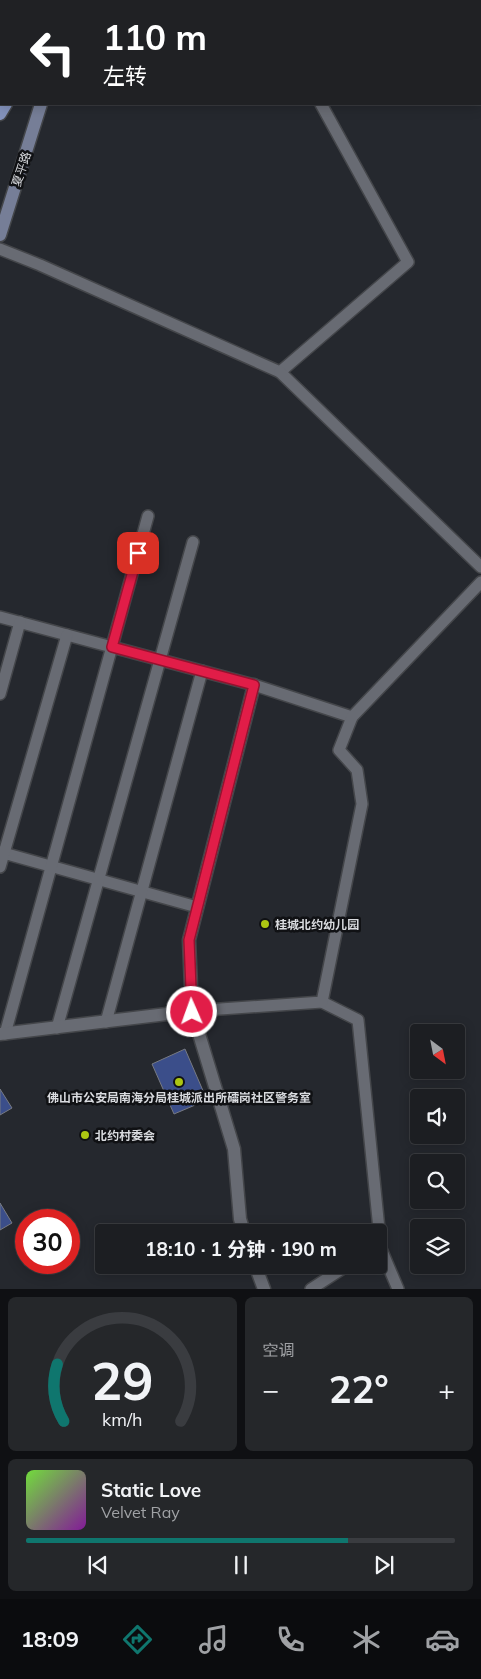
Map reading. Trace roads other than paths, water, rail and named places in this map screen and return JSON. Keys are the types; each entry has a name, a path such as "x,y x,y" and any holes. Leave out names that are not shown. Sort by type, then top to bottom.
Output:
{"main road":[{"name":"夏平路","path":"0,235 42,105"}],"street":[{"path":"242,1224 234,1149 192,1012 189,940 254,685"},
{"path":"3,1034 192,1012"},
{"path":"258,1274 264,1289"}],"lane":[{"path":"280,372 408,262 322,105"},
{"path":"0,249 280,372 481,567"},
{"path":"3,1034 148,516"},
{"path":"57,1028 193,542"},
{"path":"322,1002 362,804 356,770 339,750 352,717 481,582"},
{"path":"0,616 254,685 352,717"},
{"path":"0,694 20,622"},
{"path":"0,867 2,853 67,635"},
{"path":"106,1022 202,671"},
{"path":"2,853 197,907"},
{"path":"192,1012 322,1002 358,1020 378,1224"},
{"path":"387,1265 398,1289"},
{"path":"311,1289 334,1274"}],"place":[{"name":"桂城北约幼儿园","path":"265,924"},
{"name":"佛山市公安局南海分局桂城派出所礌岗社区警务室","path":"179,1082"},
{"name":"北约村委会","path":"85,1135"}]}
